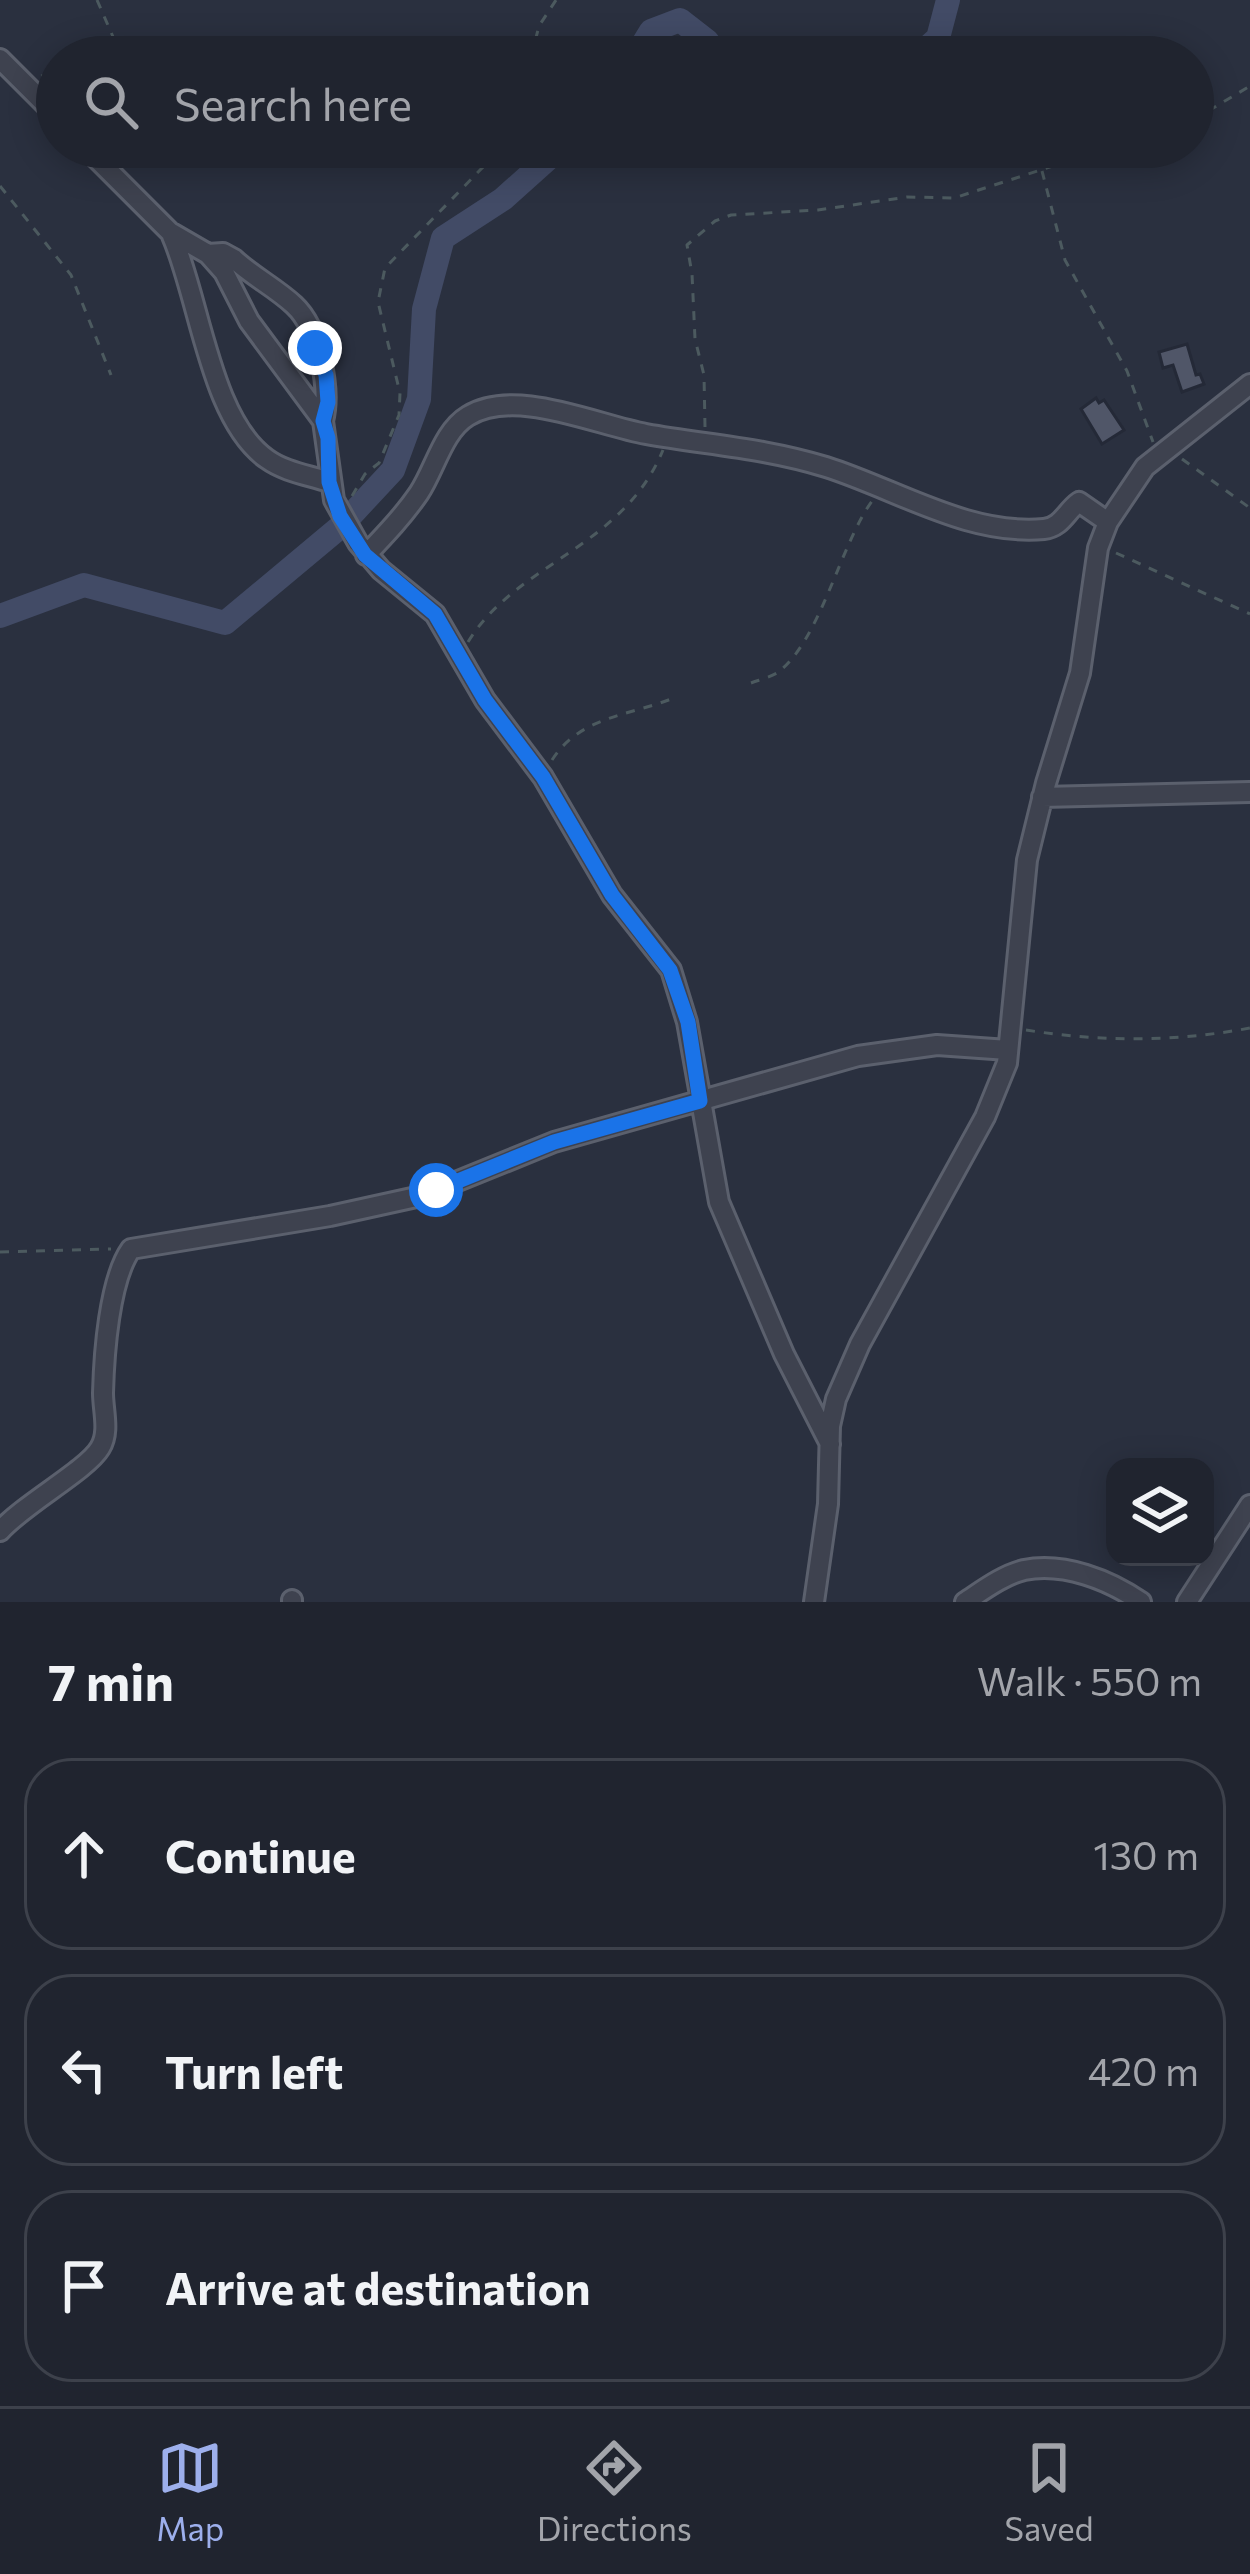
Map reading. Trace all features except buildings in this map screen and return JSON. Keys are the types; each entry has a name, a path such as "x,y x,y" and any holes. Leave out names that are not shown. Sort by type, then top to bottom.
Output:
{"street":[{"path":"0,59 36,95"},
{"path":"106,168 170,232 208,254 224,272 249,321 323,421 329,482 340,516 362,549 423,602 485,700 543,777 612,895 670,970 688,1022 719,1202 784,1354 830,1444"},
{"path":"170,232 226,408 238,431 283,469 329,482"},
{"path":"208,254 223,253 234,259 300,310 326,375 328,402 323,421"},
{"path":"814,1602 828,1504 833,1408 852,1361 986,1118 1001,1081 1012,1028 1022,896 1042,797 1080,673 1098,548 1123,496 1163,450 1250,384"},
{"path":"362,549 415,499 451,433 472,413 489,409 543,408 668,437 795,458 981,522 1047,529 1079,502 1108,522"},
{"path":"1042,797 1250,793"},
{"path":"0,1531 36,1496 99,1451 105,1428 103,1395 113,1300 123,1260 131,1249 421,1196 554,1142 858,1056 937,1045 1008,1050"},
{"path":"1187,1602 1250,1505"},
{"path":"964,1602 1016,1573 1040,1570 1091,1576 1142,1602"}],"path":[{"path":"97,0 113,36"},
{"path":"536,36 556,0"},
{"path":"1214,108 1250,86"},
{"path":"340,516 364,474 379,463 399,415 400,393 378,302 386,268 482,168"},
{"path":"705,440 704,375 694,339 687,245 715,221 754,212 818,210 907,197 954,198 1051,168"},
{"path":"1042,171 1065,260 1127,371 1163,450 1250,508"},
{"path":"0,186 71,274 111,375"},
{"path":"462,661 475,631 597,536 642,492 668,437"},
{"path":"751,683 777,673 803,642 830,593 851,535 882,489"},
{"path":"1098,548 1127,556 1250,614"},
{"path":"543,777 560,748 581,729 608,716 645,710 676,697"},
{"path":"1012,1028 1075,1038 1173,1040 1250,1028"},
{"path":"0,1252 131,1249"}],"waterway":[{"path":"939,36 948,0"},
{"path":"648,36 680,20 701,36"},
{"path":"0,616 84,585 225,623 340,527 393,470 419,399 424,309 443,238 503,199 538,168"}],"route":[{"path":"315,348 326,375 328,402 323,421 329,482 340,516 365,555 435,614 485,700 543,777 598,874 659,951 678,985 700,1101 554,1142 436,1190"}]}
